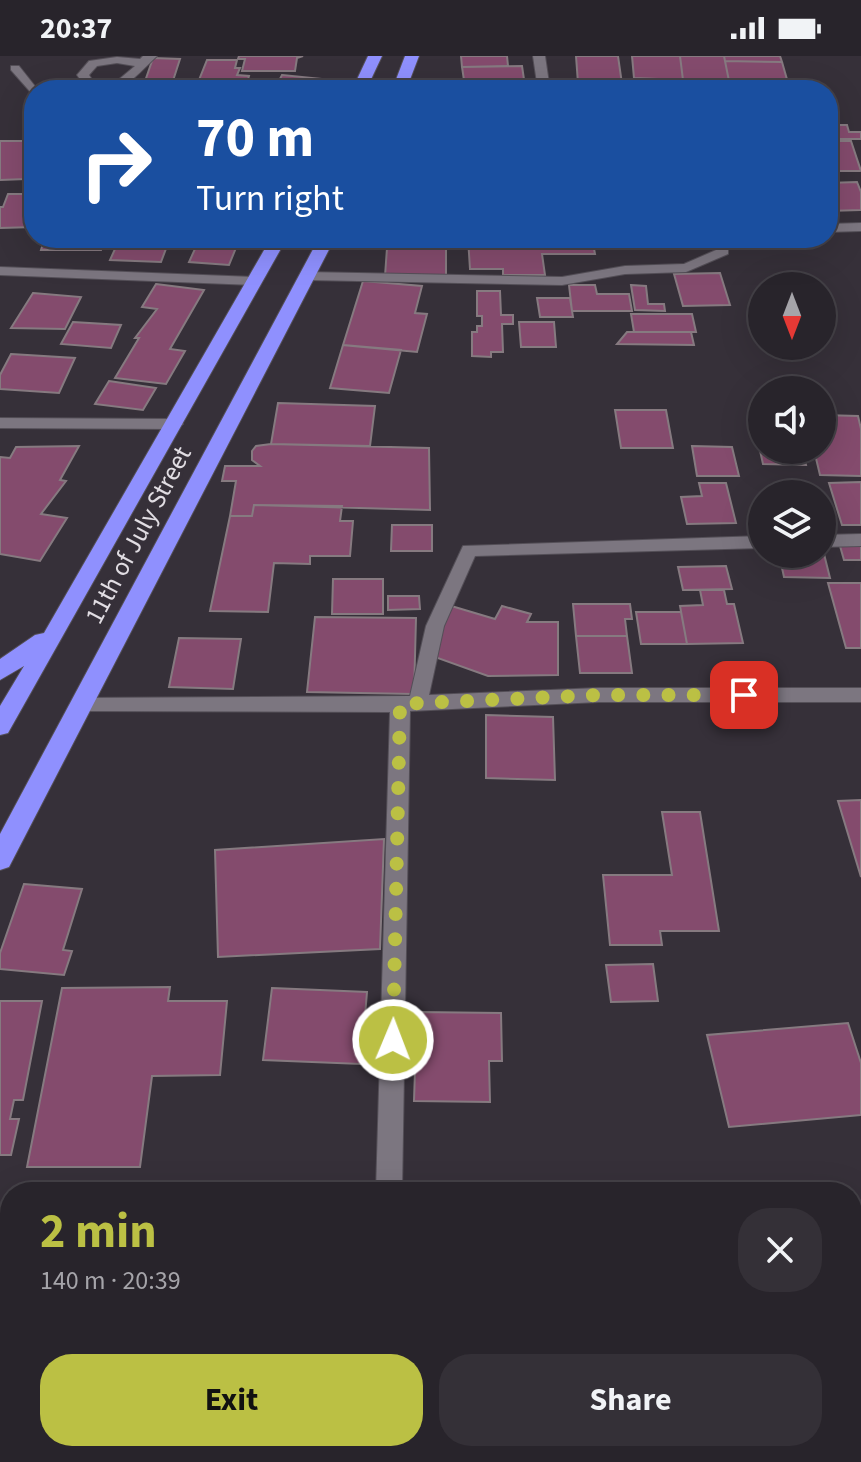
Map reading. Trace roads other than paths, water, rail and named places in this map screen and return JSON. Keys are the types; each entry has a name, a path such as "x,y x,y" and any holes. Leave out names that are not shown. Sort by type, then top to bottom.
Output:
{"highway":[{"path":"364,80 375,56"},
{"path":"403,80 412,56"},
{"name":"11th of July Street","path":"1,724 64,619 273,248"},
{"name":"11th of July Street","path":"0,859 322,248"},
{"path":"0,671 36,649 64,619"}],"street":[{"path":"539,56 543,80"},
{"path":"0,67 18,62 28,80"},
{"path":"838,228 861,227"},
{"path":"307,276 562,281 625,270 686,268 723,251"},
{"path":"0,271 254,281"},
{"path":"0,423 175,424"},
{"path":"836,541 861,540"},
{"path":"389,1182 409,703 435,626 469,550 748,542"},
{"path":"81,703 409,703 599,695 861,695"}]}
